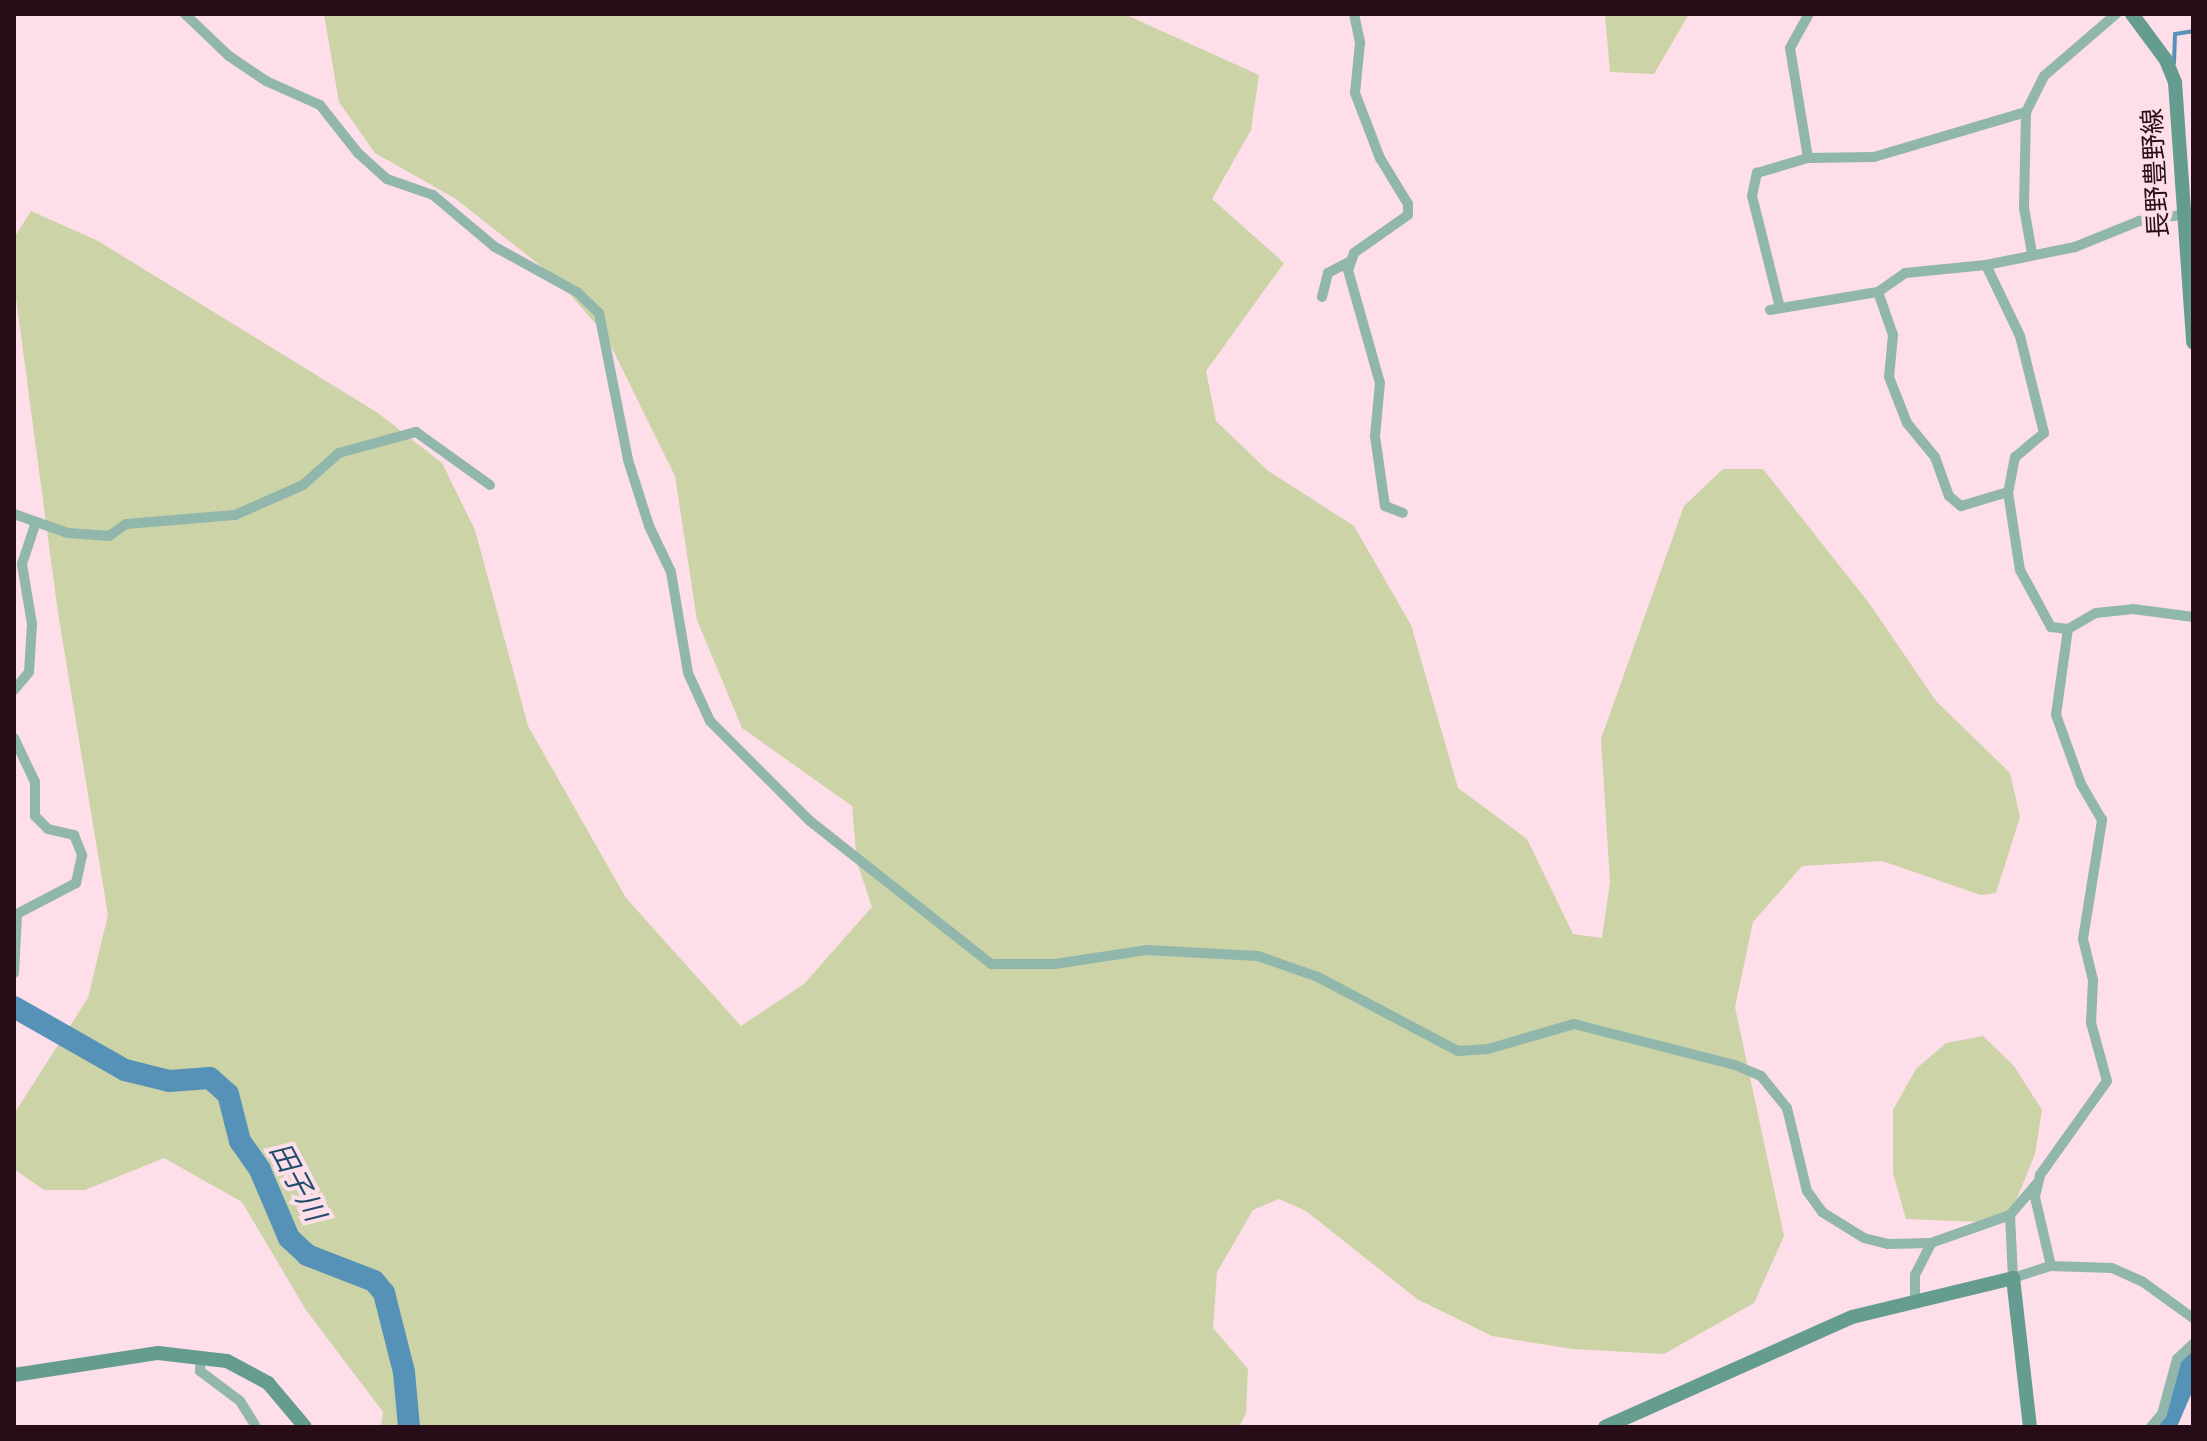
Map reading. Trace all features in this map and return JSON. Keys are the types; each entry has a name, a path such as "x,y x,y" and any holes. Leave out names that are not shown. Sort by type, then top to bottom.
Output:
{"street":[{"path":"185,14 229,56 300,100 320,105 358,153 387,179 433,195 495,247 577,292 599,313 628,460 649,526 671,572 688,673 710,721 810,821 991,964 1055,964 1146,950 1258,956 1318,977 1458,1051 1488,1049 1574,1024 1735,1065 1761,1076 1787,1108 1807,1191 1822,1212 1864,1238 1888,1244 1931,1243 2010,1215 2038,1182"},
{"path":"1354,14 1360,43 1355,93 1380,158 1408,204 1408,215 1354,253 1348,270 1380,383 1375,436 1385,506 1403,513"},
{"path":"1808,158 1790,48 1809,14"},
{"path":"2032,253 2024,208 2026,112 2044,76 2116,14"},
{"name":"長野豊野線","path":"2132,14 2166,60 2175,82 2181,215 2193,342"},
{"path":"2026,112 1874,157 1808,158 1757,173 1752,196 1775,309 1878,292 1905,273 1986,265 2032,253 2075,247 2139,221 2181,215"},
{"path":"1322,297 1328,273 1351,261"},
{"path":"1986,265 2020,336 2044,433 2015,457 2008,492 2020,570 2051,627 2068,629 2096,613 2133,609 2193,617"},
{"path":"1878,292 1893,335 1889,377 1907,423 1935,457 1949,496 1961,506 2008,492"},
{"path":"14,514 68,533 109,536 126,524 235,515 303,485 339,453 416,432 490,485"},
{"path":"14,690 29,672 32,624 22,564 36,522"},
{"path":"2051,1266 2035,1197 2038,1182 2048,1159 2107,1081 2091,1023 2093,980 2083,939 2102,820 2078,776 2056,715 2068,629"},
{"path":"14,738 35,782 35,816 48,829 74,835 82,855 76,883 17,914 14,973"},
{"path":"2010,1215 2013,1278 2030,1427"},
{"path":"1915,1298 1915,1275 1931,1243"},
{"path":"1605,1427 1839,1322 1915,1298 2013,1278 2051,1266 2112,1268 2143,1282 2193,1318"},
{"path":"2151,1427 2162,1414 2177,1359 2193,1344"},
{"path":"14,1375 158,1353 201,1356 227,1361 268,1383 305,1427"},
{"path":"201,1356 200,1371 240,1401 256,1427"}],"green space":[{"path":"324,14 1124,14 1259,75 1251,130 1212,199 1284,263 1206,371 1216,421 1267,470 1354,526 1411,625 1458,788 1527,839 1573,934 1602,938 1610,882 1601,739 1684,506 1723,469 1763,469 1869,603 1936,701 2010,773 2020,817 1996,893 1981,895 1882,861 1802,866 1753,922 1735,1007 1784,1236 1754,1303 1664,1354 1572,1349 1492,1336 1417,1299 1306,1211 1279,1199 1253,1210 1217,1272 1213,1328 1248,1369 1246,1413 1239,1427 381,1427 383,1412 306,1310 242,1202 164,1158 85,1190 44,1190 14,1169 14,1114 88,998 108,915 58,613 14,283 14,238 31,211 98,241 378,413 442,463 475,530 528,726 626,898 741,1026 804,984 872,907 857,862 852,806 742,728 697,620 675,476 606,336 556,278 456,199 375,153 339,102"},
{"path":"1605,14 1689,14 1654,74 1610,72"},
{"path":"1983,1036 2014,1066 2042,1110 2035,1154 2007,1223 1906,1219 1893,1173 1893,1110 1916,1069 1946,1043"}],"waterway":[{"path":"2174,63 2175,34 2193,31"},
{"name":"田子川","path":"14,1007 125,1070 169,1081 210,1078 228,1094 240,1141 260,1170 289,1238 307,1255 374,1281 384,1293 404,1372 409,1427"},
{"name":"田子川","path":"2165,1427 2193,1362"}]}
